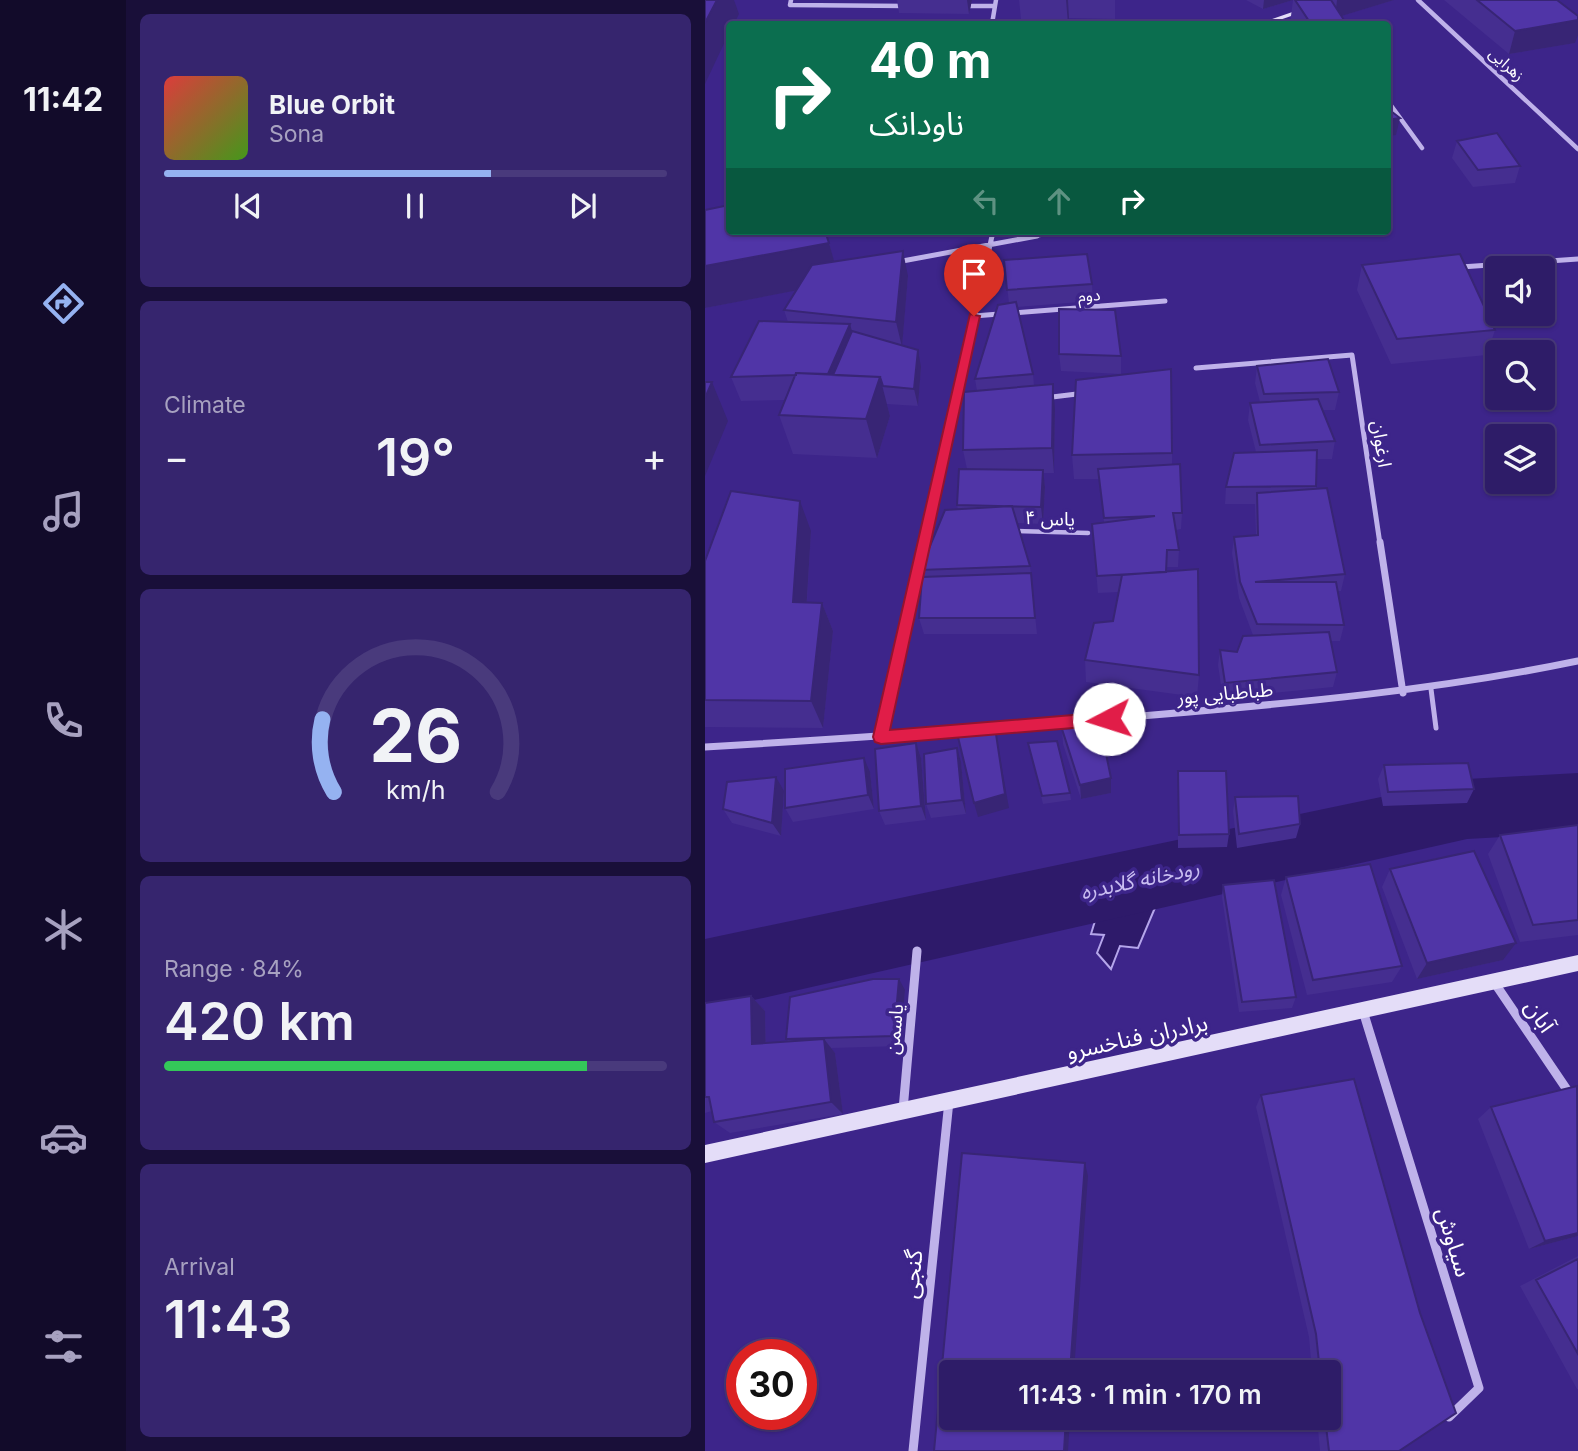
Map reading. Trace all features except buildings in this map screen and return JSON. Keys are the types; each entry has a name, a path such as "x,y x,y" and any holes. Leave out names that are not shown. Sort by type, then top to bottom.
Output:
{"main road":[{"path":"1271,21 1334,0"},
{"name":"برادران فناخسرو","path":"705,1154 1578,964"}],"street":[{"path":"791,0 790,5 913,6"},
{"path":"992,21 995,0"},
{"name":"زهرایی","path":"1418,0 1578,149"},
{"path":"1319,5 1326,15"},
{"path":"953,6 994,6"},
{"path":"1391,105 1422,148"},
{"path":"881,737 992,235"},
{"path":"896,262 1041,235"},
{"path":"1461,267 1578,259"},
{"name":"دوم","path":"974,316 1165,301"},
{"name":"ارغوان","path":"1196,368 1352,355 1403,692"},
{"path":"1035,399 1089,393"},
{"path":"953,409 967,408"},
{"name":"طباطبایی پور","path":"705,747 881,737 1403,692 1502,678 1578,662"},
{"name":"یاسمن","path":"903,1110 917,951"},
{"name":"آبان","path":"1494,982 1578,1105"},
{"name":"سیاوش","path":"1362,1011 1479,1388 1440,1424"},
{"name":"گنجی","path":"913,1451 949,1101"}],"lane":[{"path":"927,528 940,528"},
{"name":"یاس ۴","path":"1007,530 1088,533"},
{"path":"1431,689 1436,728"}],"shaded area":[{"path":"1157,903 1138,948 1120,946 1111,969 1097,953 1104,935 1091,934 1098,911"}],"waterway":[{"name":"رودخانه گلابدره","path":"705,975 1467,809 1578,803"}],"route":[{"path":"974,316 881,737 1109,719"}]}
